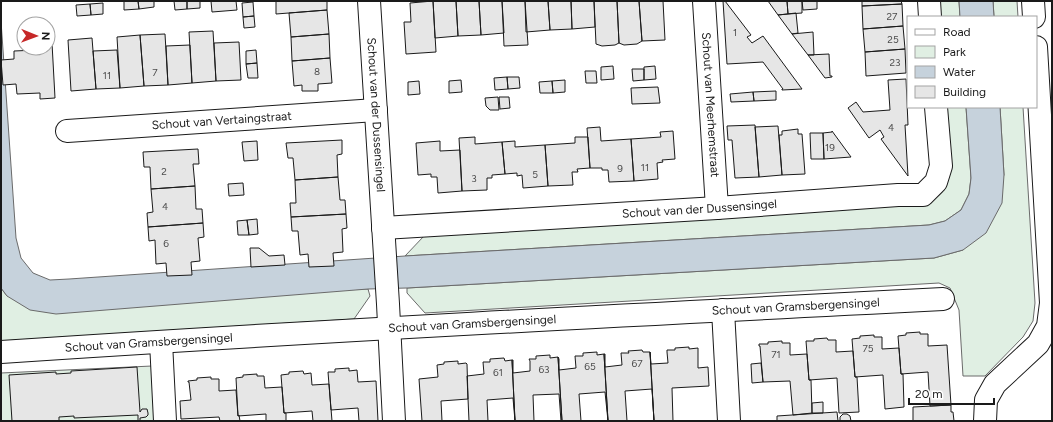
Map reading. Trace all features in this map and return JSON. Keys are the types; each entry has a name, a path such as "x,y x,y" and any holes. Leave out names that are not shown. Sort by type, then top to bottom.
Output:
{"street":[{"name":"Schout van der Dussensingel","path":"369,1 394,421"},
{"name":"Schout van Meerhemstraat","path":"704,1 717,208"},
{"path":"929,1 930,16"},
{"path":"1033,1 1034,16"},
{"path":"985,421 986,400 995,384 1038,344 1048,326 1051,303 1049,216 1037,60"},
{"name":"Schout van der Dussensingel","path":"384,238 717,208 898,195 923,195 936,182 941,166 936,108"},
{"name":"Schout van Vertaingstraat","path":"67,131 376,110"},
{"name":"Schout van Gramsbergensingel","path":"1,352 389,328 943,299"},
{"path":"723,310 729,421"},
{"path":"161,342 165,421"}],"green space":[{"path":"938,1 959,1 960,16 939,16"},
{"path":"993,1 1017,1 1018,16 994,16"},
{"path":"945,108 966,108 971,178 969,194 961,210 945,221 929,225 405,256 424,236 925,203 935,199 942,193 949,175"},
{"path":"1000,108 1023,108 1035,303 1033,321 1023,337 985,376 963,376 959,310 950,288 939,283 425,313 407,293 407,288 934,258 963,250 1004,175"},
{"path":"1,288 7,296 368,289 370,296 354,319 1,341"},
{"path":"152,366 158,421 1,421 1,373"}],"water":[{"path":"959,1 993,1 994,16 960,16"},
{"path":"1,21 16,238 21,258 33,273 50,280 405,256 929,225 945,221 961,210 969,194 971,178 966,108 1000,108 1004,175 1002,203 986,233 963,250 934,258 368,289 56,314 30,310 7,296 1,288"}],"building":[{"path":"124,1 138,1 139,9 124,10"},
{"path":"138,1 154,1 154,7 139,9"},
{"path":"174,1 187,1 187,9 175,10"},
{"path":"187,1 200,1 200,8 187,9"},
{"path":"211,1 236,1 237,10 212,12"},
{"path":"276,1 327,1 327,10 276,14"},
{"path":"433,1 456,1 458,36 435,38"},
{"path":"433,1 436,52 406,54 404,22 411,22 410,3"},
{"path":"456,1 479,1 481,35 458,36"},
{"path":"479,1 502,1 504,33 481,35"},
{"path":"502,1 525,1 528,45 504,46"},
{"path":"525,1 548,1 550,30 526,32"},
{"path":"548,1 571,1 572,29 550,30"},
{"path":"571,1 594,1 595,27 572,29"},
{"path":"594,1 617,1 619,43 615,45 602,46 596,44"},
{"path":"617,1 639,1 642,41 637,44 624,45 619,43"},
{"path":"639,1 663,1 665,40 642,41"},
{"path":"723,1 725,1 751,35 747,37 752,43 763,36 802,89 782,90 783,89 763,62 727,64"},
{"path":"768,1 787,1 788,14 778,15"},
{"path":"787,1 802,1 802,13 788,14"},
{"path":"802,1 817,1 817,9 803,10"},
{"path":"862,1 901,1 902,4 862,6"},
{"path":"253,2 254,16 243,17 242,3"},
{"path":"103,3 103,14 91,15 90,4"},
{"path":"90,4 91,15 77,16 76,5"},
{"path":"902,4 903,26 863,29 862,6"},
{"path":"327,10 329,34 291,37 289,13"},
{"path":"796,13 798,33 792,34 778,15"},
{"path":"254,16 255,27 244,28 243,17"},
{"path":"903,26 905,49 865,52 863,29"},
{"path":"213,31 216,81 192,83 189,32"},
{"path":"813,32 814,55 808,55 792,34"},
{"path":"165,34 168,85 144,86 140,35"},
{"path":"329,34 330,58 292,61 291,37"},
{"path":"140,35 144,86 120,88 117,37"},
{"path":"92,38 96,89 71,91 68,40"},
{"path":"239,42 241,80 216,81 214,43"},
{"path":"190,45 192,83 168,85 166,46"},
{"path":"905,49 906,73 866,76 865,52"},
{"path":"117,50 120,88 96,89 93,51"},
{"path":"256,50 257,63 246,64 246,51"},
{"path":"14,51 16,51 16,56 53,56 55,98 40,99 40,93 17,94 16,84 3,85 1,60 14,59"},
{"path":"829,54 830,76 832,77 825,78 808,55"},
{"path":"330,58 332,83 318,84 318,91 302,91 302,85 294,86 292,61"},
{"path":"257,63 258,78 248,78 246,64"},
{"path":"613,66 614,79 601,80 601,67"},
{"path":"655,66 656,79 644,80 644,67"},
{"path":"632,69 644,69 644,80 633,81"},
{"path":"585,71 596,71 597,83 586,83"},
{"path":"507,77 519,77 520,88 508,89"},
{"path":"507,77 508,89 495,90 494,78"},
{"path":"906,79 908,125 905,125 908,176 881,139 884,137 880,130 869,138 848,108 856,102 863,112 890,110 888,80"},
{"path":"461,80 462,92 449,93 449,81"},
{"path":"565,80 565,92 553,93 552,81"},
{"path":"419,81 420,94 408,95 408,82"},
{"path":"552,81 553,93 540,93 539,82"},
{"path":"658,87 660,103 632,104 631,88"},
{"path":"776,91 776,100 754,101 753,92"},
{"path":"753,92 754,101 731,102 730,94"},
{"path":"498,97 499,110 490,110 486,106 485,98"},
{"path":"499,97 509,97 510,108 500,109"},
{"path":"755,125 759,177 735,178 732,140 728,140 727,126"},
{"path":"778,126 782,175 759,177 755,127"},
{"path":"600,127 601,141 631,139 634,181 609,182 608,170 602,170 602,168 590,168 587,128"},
{"path":"798,129 798,134 802,134 805,174 782,175 779,135 782,135 782,131"},
{"path":"673,131 675,159 662,160 663,162 657,163 658,179 634,181 631,139 661,137 660,132"},
{"path":"832,131 851,157 824,159 823,133"},
{"path":"810,133 823,133 824,159 811,159"},
{"path":"475,137 475,144 502,142 505,174 492,175 492,178 487,178 487,190 462,191 459,138"},
{"path":"575,137 588,137 590,168 577,169 578,172 572,172 573,185 548,186 545,145 575,143"},
{"path":"342,140 342,154 337,155 338,177 295,180 293,158 288,158 286,143"},
{"path":"257,141 258,160 244,161 242,142"},
{"path":"440,141 440,151 460,150 462,191 438,193 437,177 431,177 431,174 418,175 416,143"},
{"path":"515,141 515,147 545,145 548,186 523,188 522,175 517,176 517,173 505,174 502,142"},
{"path":"198,149 199,164 193,164 195,186 151,189 150,167 144,167 143,152"},
{"path":"338,177 340,200 345,200 346,214 291,217 290,203 296,203 295,180"},
{"path":"243,183 244,195 229,196 228,184"},
{"path":"195,186 196,209 202,209 203,223 148,227 147,213 153,212 151,189"},
{"path":"346,214 347,228 342,229 343,252 333,253 334,266 309,267 308,254 300,255 298,231 292,231 291,217"},
{"path":"257,219 258,234 249,235 247,220"},
{"path":"247,220 249,235 238,235 237,221"},
{"path":"203,223 204,237 198,238 200,261 191,262 192,275 167,276 166,263 156,264 155,240 149,241 148,227"},
{"path":"250,248 259,248 269,256 284,255 285,265 251,267"},
{"path":"920,332 920,334 928,334 928,346 947,345 951,405 930,406 928,372 901,374 898,336 906,335 906,333"},
{"path":"874,335 874,337 882,337 882,349 899,348 901,374 903,374 904,407 885,409 883,375 855,377 852,339 860,338 860,336"},
{"path":"827,338 828,340 836,340 836,352 853,351 855,377 857,377 859,412 839,413 837,378 809,380 806,341"},
{"path":"782,341 782,343 790,343 790,355 807,354 809,380 811,380 812,413 793,415 790,381 763,382 759,344"},
{"path":"689,347 689,349 698,348 698,368 708,367 709,386 672,388 673,421 654,421 650,352 651,364 668,363 667,350"},
{"path":"642,350 643,352 650,352 654,421 652,389 625,391 627,421 608,421 604,354 605,367 622,365 621,353"},
{"path":"597,352 597,355 604,354 608,421 605,392 579,394 581,421 562,421 558,357 559,370 576,368 575,356 583,356 583,353"},
{"path":"550,355 550,358 558,357 562,421 559,394 533,395 534,421 515,421 512,360 513,373 530,371 529,359 536,359 536,356"},
{"path":"504,358 505,361 512,360 515,421 513,398 487,400 488,421 469,421 467,376 484,374 483,362 490,362 490,359"},
{"path":"458,361 458,364 467,364 468,399 441,401 442,421 422,421 419,379 438,377 437,365 444,364 444,362"},
{"path":"761,363 763,382 752,383 751,364"},
{"path":"137,367 140,412 142,409 147,409 148,413 146,417 140,418 140,421 138,421 138,415 74,418 74,416 59,417 59,421 12,421 9,375 56,372 56,374 71,373 71,371"},
{"path":"349,368 349,371 357,370 358,382 376,381 378,421 359,421 358,408 331,410 328,372 335,372 335,369"},
{"path":"303,371 304,374 311,373 312,385 329,384 332,421 313,421 312,411 284,413 281,375 289,374 289,372"},
{"path":"257,374 257,376 264,376 265,388 282,387 286,421 266,421 266,414 238,416 236,378 243,377 243,375"},
{"path":"211,377 211,379 219,379 219,391 236,390 238,416 239,415 240,421 220,421 219,417 181,419 180,401 191,400 188,381 197,380 197,378"},
{"path":"823,402 823,413 812,413 812,403"},
{"path":"951,405 951,412 953,412 954,421 913,421 913,407"},
{"path":"837,412 838,421 777,421 777,416"},
{"path":"843,414 850,416 851,421 840,421 840,417"}]}
